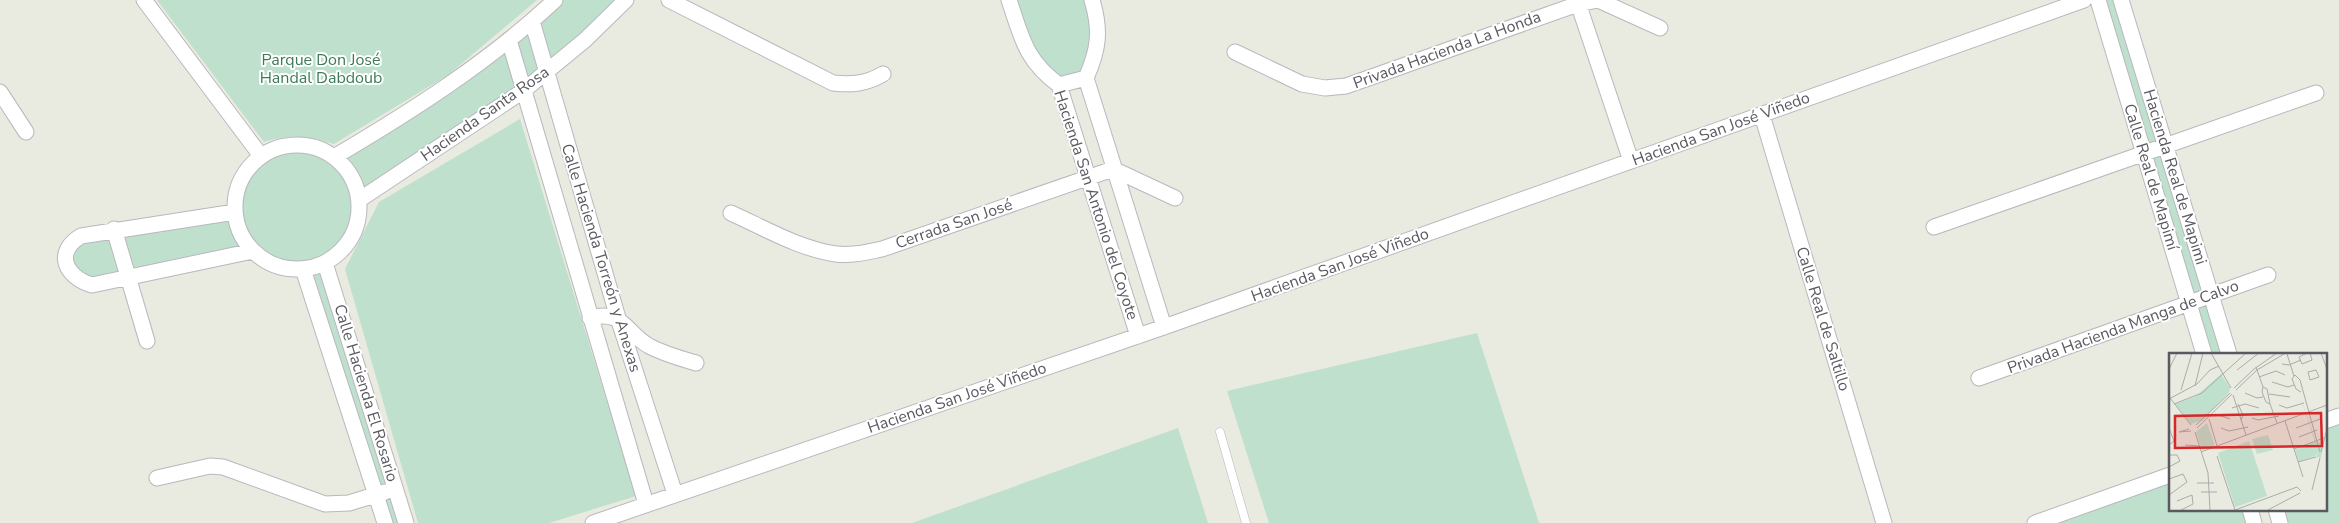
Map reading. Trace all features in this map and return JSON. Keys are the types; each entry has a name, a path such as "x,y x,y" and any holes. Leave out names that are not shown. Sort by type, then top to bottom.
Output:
{"street":[{"path":"144,0 261,156"},
{"path":"334,156 403,116 509,40 554,0"},
{"name":"Hacienda Santa Rosa","path":"359,200 523,91 547,73 626,0"},
{"path":"669,0 833,83 848,85 862,83 883,74"},
{"name":"Hacienda San Antonio del Coyote","path":"1009,0 1027,53 1046,75 1060,85 1138,336"},
{"path":"1092,0 1098,29 1098,44 1086,78 1164,327"},
{"name":"Privada Hacienda La Honda","path":"1234,52 1302,84 1325,88 1346,86 1578,2 1598,0 1660,28"},
{"name":"Hacienda San José Viñedo","path":"593,523 1164,327 2084,0"},
{"name":"Calle Real de Mapimí","path":"2098,0 2204,353"},
{"name":"Hacienda Real de Mapimi","path":"2121,0 2229,353"},
{"path":"1578,2 1631,161"},
{"name":"Calle Hacienda Torreón y Anexas","path":"532,21 618,318 674,494"},
{"name":"Calle Hacienda Torreón y Anexas","path":"509,40 646,504"},
{"path":"1060,85 1086,78"},
{"path":"0,92 26,132"},
{"path":"1934,227 2316,93"},
{"name":"Calle Real de Saltillo","path":"1762,115 1884,523"},
{"path":"305,145 320,149 334,156 352,176 359,200 359,216 355,230 348,243 338,254 325,263 303,269 276,266 253,251 244,240 238,227 235,212 236,196 240,181 249,167 261,156 282,147 305,145"},
{"path":"1113,169 1175,198"},
{"name":"Cerrada San José","path":"731,213 818,250 837,254 859,254 882,249 1113,169"},
{"path":"235,212 114,229 80,236 70,242 66,253 66,266 72,276 80,282 92,285 253,251"},
{"path":"114,229 147,341"},
{"name":"Calle Hacienda El Rosario","path":"325,263 406,523"},
{"name":"Calle Hacienda El Rosario","path":"303,269 385,523"},
{"name":"Privada Hacienda Manga de Calvo","path":"1979,378 2268,275"},
{"path":"590,318 600,315 618,318 646,344 668,355 696,363"},
{"path":"2326,421 2339,416"},
{"path":"156,478 210,466 223,467 324,504 349,503 396,488"},
{"path":"2034,523 2169,475"},
{"path":"2250,510 2254,523"},
{"path":"2276,510 2280,523"}],"lane":[{"path":"1220,432 1246,523"}],"green space":[{"name":"Parque Don José Handal Dabdoub","path":"157,0 537,0 448,75 334,144 299,137 274,139 264,142"},
{"path":"560,0 619,0 517,90 361,193 355,173 344,158"},
{"path":"1012,0 1088,0 1094,33 1082,73 1066,78 1049,72 1029,50"},
{"path":"2094,0 2117,0 2225,353 2204,353"},
{"path":"520,119 636,496 549,523 418,523 345,269 379,202"},
{"path":"297,153 318,157 336,169 348,187 352,208 348,229 336,247 318,259 297,263 276,259 258,247 246,229 242,208 246,187 258,169 276,157"},
{"path":"230,219 236,235 246,248 91,279 74,274 70,253 84,239"},
{"path":"324,268 402,523 388,523 308,274"},
{"path":"1477,333 1539,523 1269,523 1227,391"},
{"path":"2339,425 2339,523 2287,523 2283,510 2326,510 2326,429"},
{"path":"1178,428 1208,523 912,523"},
{"path":"2169,483 2169,510 2243,510 2247,523 2058,523"}]}
